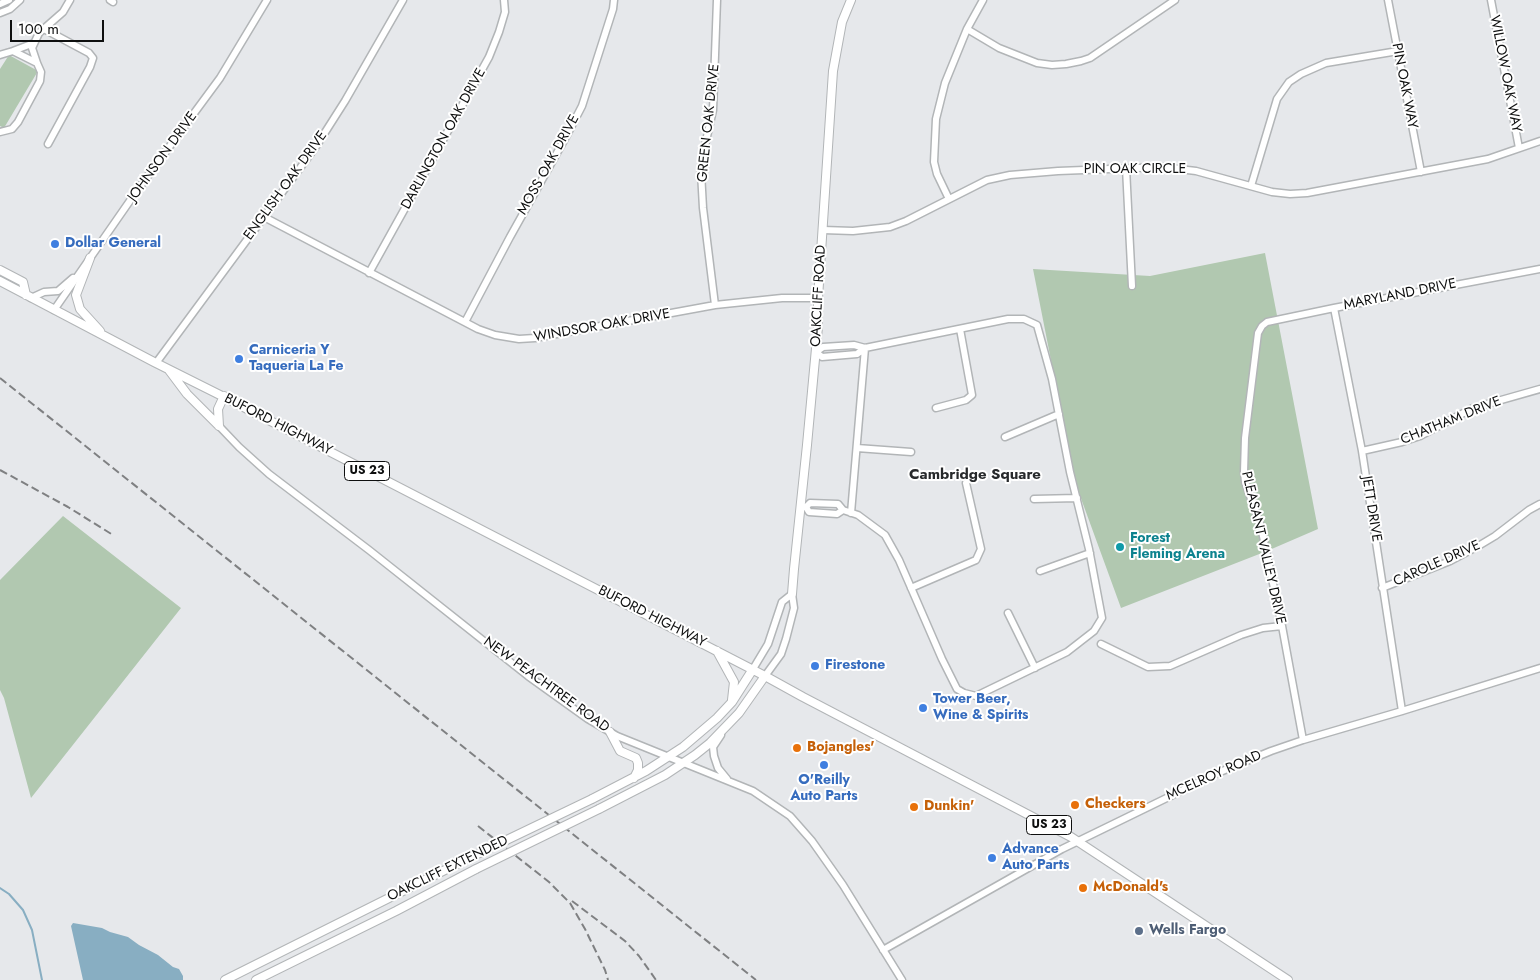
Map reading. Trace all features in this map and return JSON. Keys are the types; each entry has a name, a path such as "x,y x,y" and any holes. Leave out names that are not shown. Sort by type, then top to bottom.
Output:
{"main road":[{"name":"OAKCLIFF ROAD","path":"792,594 803,507 818,327 818,298 833,71 842,22 851,0"},
{"path":"90,258 76,295 80,309 104,336"},
{"path":"0,270 23,282 28,296"},
{"name":"BUFORD HIGHWAY","path":"0,281 753,669 1078,841 1288,980"},
{"path":"168,369 187,394 218,426"},
{"path":"218,426 218,409 224,396"},
{"path":"717,651 734,682 732,702"},
{"path":"669,756 683,747 717,718 732,702 753,669"},
{"name":"OAKCLIFF ROAD","path":"684,762 703,749 724,729 739,713 765,676"},
{"path":"610,732 620,751 636,758 638,770 634,778"},
{"name":"OAKCLIFF EXTENDED","path":"225,980 646,772 669,756"},
{"name":"OAKCLIFF EXTENDED","path":"256,980 665,776 684,762"}],"street":[{"path":"0,4 9,0"},
{"path":"0,13 10,9 20,0"},
{"path":"1,131 12,129 18,122 40,81 41,72 32,48 39,33 62,12 70,0"},
{"name":"JOHNSON DRIVE","path":"54,310 136,192 220,78 267,0"},
{"name":"ENGLISH OAK DRIVE","path":"156,363 317,145 403,0"},
{"name":"DARLINGTON OAK DRIVE","path":"370,273 489,57 500,32 504,0"},
{"name":"MOSS OAK DRIVE","path":"466,322 582,106 613,10 614,0"},
{"name":"GREEN OAK DRIVE","path":"715,305 701,172 713,110 717,0"},
{"path":"949,199 937,174 934,162 936,119 945,83 967,29 983,0"},
{"path":"967,29 999,48 1037,63 1066,64 1090,58 1175,0"},
{"name":"PIN OAK WAY","path":"1388,0 1421,172"},
{"name":"WILLOW OAK WAY","path":"1490,0 1519,148"},
{"path":"44,28 89,53 93,58 90,67 48,144"},
{"path":"0,55 34,43"},
{"path":"13,51 37,64"},
{"path":"1251,186 1277,99 1288,82 1326,63 1398,51"},
{"name":"PIN OAK CIRCLE","path":"823,230 853,231 890,227 906,221 987,180 1031,173 1126,168 1196,170 1272,192 1307,193 1488,159 1540,140"},
{"path":"1126,168 1132,286"},
{"name":"WINDSOR OAK DRIVE","path":"264,217 478,329 495,335 519,339 535,338 715,305 782,298 818,298"},
{"name":"MARYLAND DRIVE","path":"1262,326 1267,322 1334,308 1540,269"},
{"path":"28,296 58,291 80,272"},
{"name":"JETT DRIVE","path":"1334,308 1362,451 1402,711"},
{"path":"803,507 809,512 837,514 843,510 858,515 885,535 899,560 957,689 964,693 976,696 1067,652 1094,631 1102,618 1090,553 1076,498 1052,379 1037,325 1024,319 1008,319 865,348 857,354 822,357 816,352"},
{"name":"PLEASANT VALLEY DRIVE","path":"1262,326 1258,333 1254,361 1251,400 1245,438 1244,472 1245,482 1261,527 1303,740"},
{"path":"936,408 966,400 972,395 960,329"},
{"path":"851,513 865,348"},
{"name":"CHATHAM DRIVE","path":"1362,451 1420,436 1473,408 1540,388"},
{"path":"1005,437 1059,414"},
{"name":"NEW PEACHTREE ROAD","path":"218,426 274,479 369,550 528,676 588,719 617,736 754,791 783,813 790,816 825,858 902,980"},
{"path":"857,448 911,452"},
{"path":"911,588 976,560 981,549 966,483"},
{"path":"1034,498 1076,498"},
{"name":"CAROLE DRIVE","path":"1382,588 1450,560 1480,545 1540,504"},
{"path":"1040,571 1090,553"},
{"path":"753,669 768,644 782,602 792,594"},
{"name":"OAKCLIFF ROAD","path":"765,676 781,654 786,639 794,608 792,594"},
{"path":"1008,613 1035,668"},
{"path":"1101,644 1148,667 1170,666 1241,635 1263,628 1282,626"},
{"name":"MCELROY ROAD","path":"884,950 1078,841 1220,772 1303,740 1540,668"},
{"path":"724,729 713,747 718,768 728,780"}],"green space":[{"path":"9,55 38,71 4,128 0,126 0,69"},
{"path":"1265,253 1318,529 1121,608 1075,482 1033,269 1150,276"},
{"path":"63,516 181,608 31,798 4,698 0,690 0,580"}],"water":[{"path":"73,923 102,928 128,937 179,969 183,980 83,980 71,926"}],"waterway":[{"path":"0,888 9,894 23,910 32,930 42,980"}],"railway":[{"path":"0,378 756,980"},
{"path":"0,470 68,507 113,535"},
{"path":"478,826 549,882 570,903 585,929 608,980"},
{"path":"572,901 625,941 639,956 656,980"}],"place":[{"name":"Dollar General","path":"55,244"},
{"name":"Carniceria Y Taqueria La Fe","path":"239,359"},
{"name":"Forest Fleming Arena","path":"1120,547"},
{"name":"Firestone","path":"815,666"},
{"name":"Tower Beer, Wine & Spirits","path":"923,708"},
{"name":"Bojangles'","path":"797,748"},
{"name":"O'Reilly Auto Parts","path":"824,765"},
{"name":"Checkers","path":"1075,805"},
{"name":"Dunkin'","path":"914,807"},
{"name":"Advance Auto Parts","path":"992,858"},
{"name":"McDonald's","path":"1083,888"},
{"name":"Wells Fargo","path":"1139,931"}],"district":[{"name":"Cambridge Square","path":"975,475"}]}
